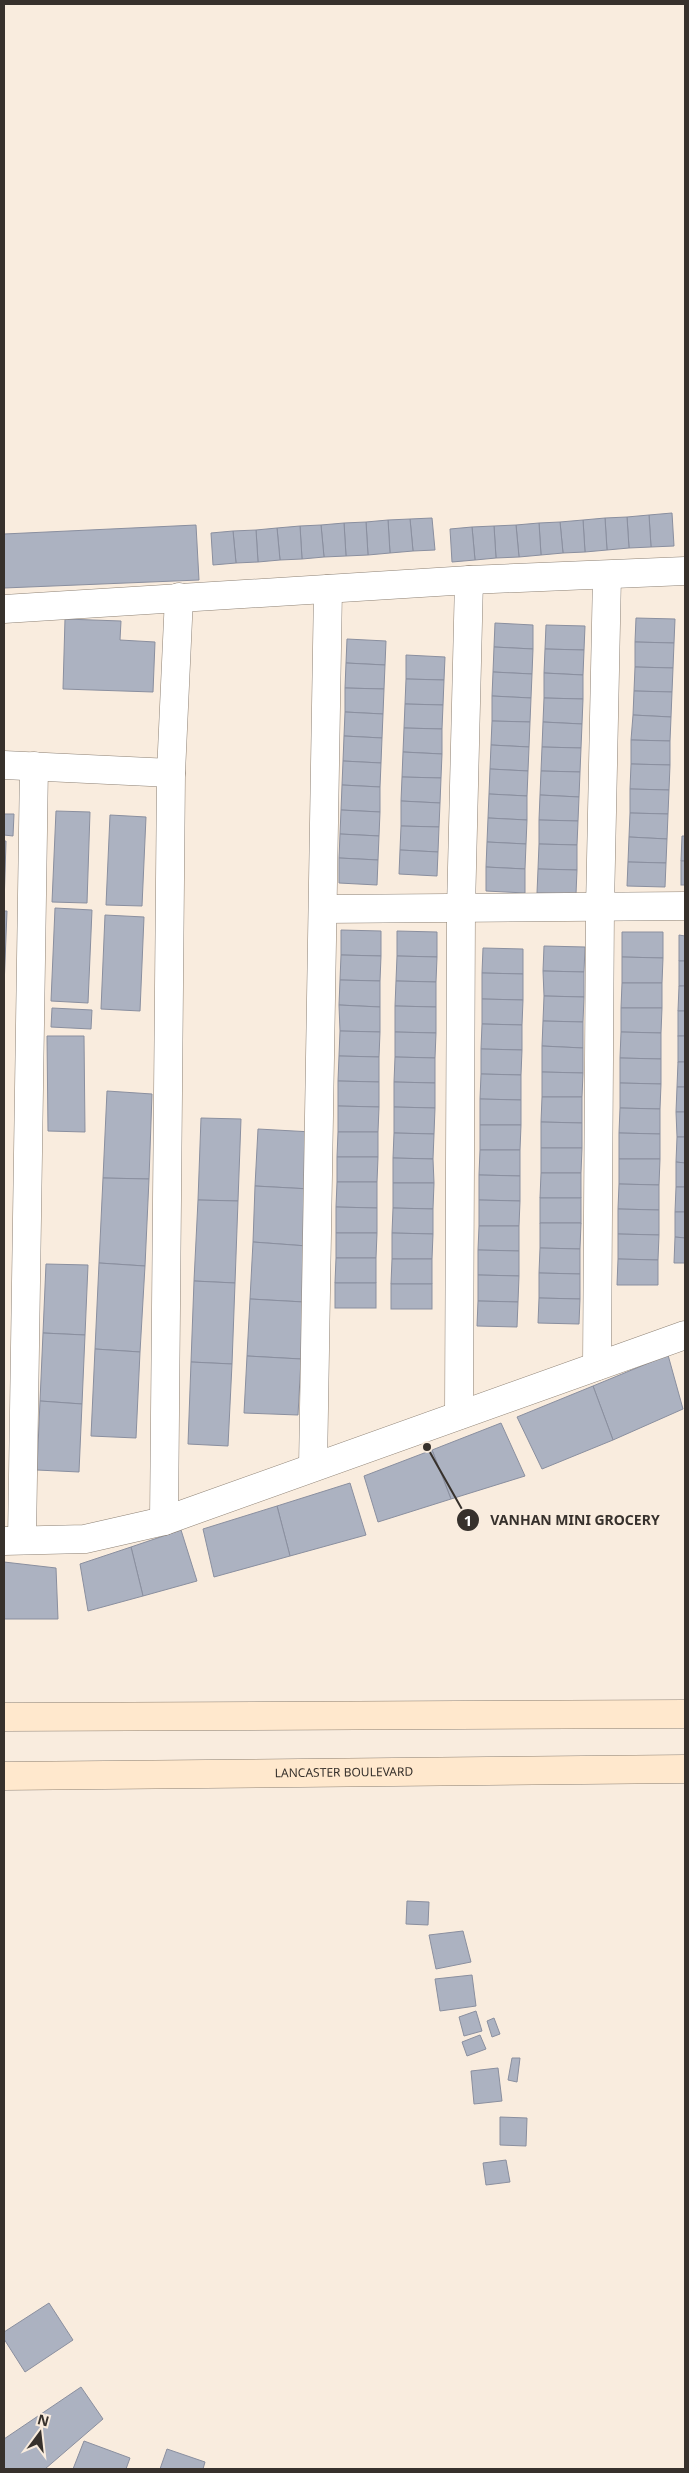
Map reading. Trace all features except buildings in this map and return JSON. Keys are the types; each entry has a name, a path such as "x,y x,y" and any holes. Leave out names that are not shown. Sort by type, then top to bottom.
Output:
{"main road":[{"path":"4,1717 685,1714"},
{"name":"LANCASTER BOULEVARD","path":"4,1776 685,1769"}],"street":[{"path":"4,609 469,580 685,572"},
{"path":"597,1366 600,907 607,576"},
{"path":"459,1415 461,908 469,580"},
{"path":"313,1467 328,589"},
{"path":"164,1521 171,773 179,597"},
{"path":"4,765 171,773"},
{"path":"34,766 13,1540 85,1539 164,1521 685,1335"},
{"path":"323,910 685,906"}],"place":[{"name":"VANHAN MINI GROCERY","path":"427,1447"}]}
